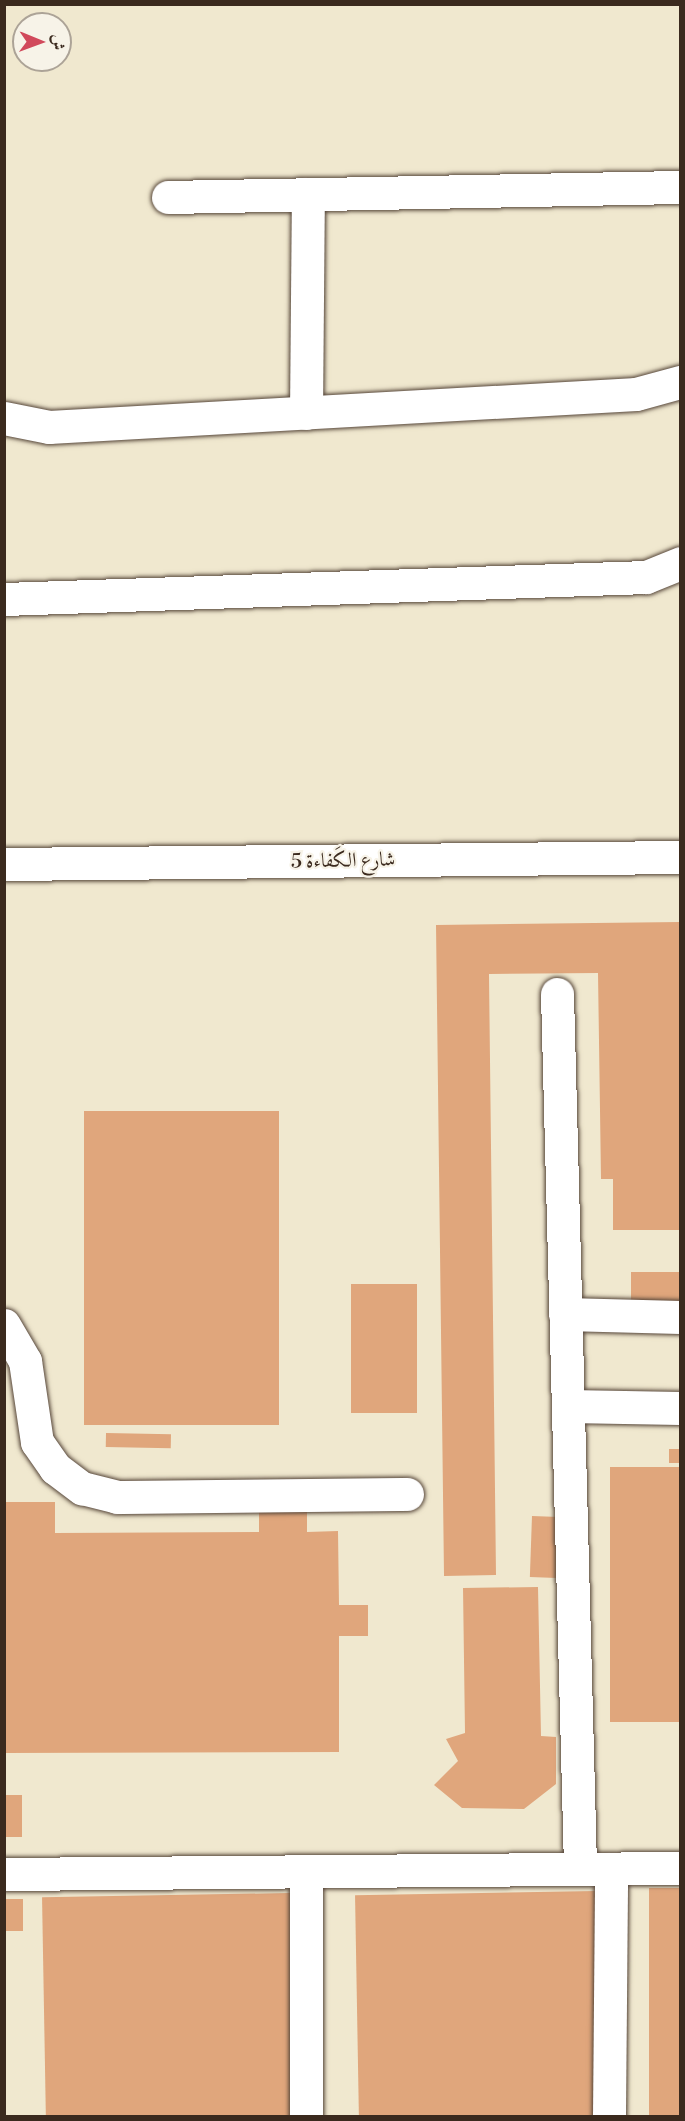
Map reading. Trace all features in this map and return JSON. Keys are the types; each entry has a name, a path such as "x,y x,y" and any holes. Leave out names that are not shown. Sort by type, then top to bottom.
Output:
{"lane":[{"path":"168,197 681,187"},
{"path":"306,413 308,194"},
{"path":"4,418 49,427 636,394 681,382"},
{"path":"4,599 646,578 681,563"},
{"name":"شارع الكَفاءة 5","path":"4,864 681,857"},
{"path":"557,994 568,1406 609,2116"},
{"path":"565,1314 681,1317"},
{"path":"4,1325 25,1361 37,1442 55,1468 82,1488 117,1497 407,1494"},
{"path":"568,1406 681,1408"},
{"path":"4,1874 681,1868"},
{"path":"306,1871 306,2116"}],"building":[{"path":"680,922 680,1230 613,1230 613,1179 601,1179 598,973 489,974 496,1575 444,1576 436,925"},
{"path":"84,1111 279,1111 279,1425 84,1425"},
{"path":"631,1272 680,1272 680,1301 631,1301"},
{"path":"351,1284 417,1284 417,1413 351,1413"},
{"path":"106,1433 171,1434 171,1448 106,1447"},
{"path":"669,1449 680,1449 680,1463 669,1463"},
{"path":"610,1467 680,1467 680,1722 610,1722"},
{"path":"6,1502 55,1502 55,1533 259,1532 259,1502 307,1502 307,1532 338,1531 339,1605 368,1605 368,1636 339,1636 339,1752 4,1753"},
{"path":"532,1516 559,1517 557,1578 530,1577"},
{"path":"538,1587 541,1736 556,1737 556,1784 524,1809 462,1808 434,1785 458,1761 446,1739 465,1733 463,1588"},
{"path":"4,1795 22,1795 22,1837 4,1837"},
{"path":"649,1888 680,1888 680,2116 649,2116"},
{"path":"597,1891 601,2116 359,2116 355,1895"},
{"path":"290,1893 294,2116 46,2116 42,1897"},
{"path":"4,1899 23,1899 23,1931 4,1931"}]}
